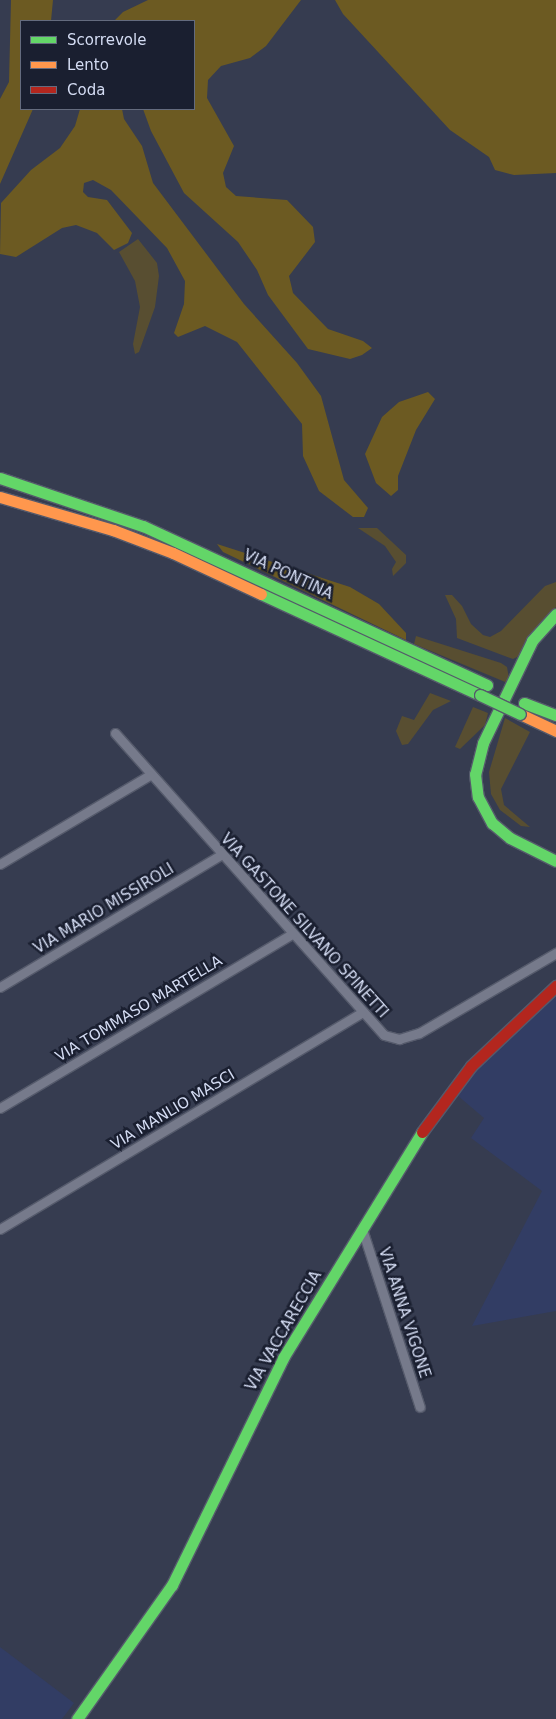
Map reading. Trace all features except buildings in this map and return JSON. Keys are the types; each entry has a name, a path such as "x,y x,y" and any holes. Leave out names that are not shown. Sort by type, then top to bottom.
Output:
{"main road":[{"name":"VIA PONTINA","path":"0,478 143,526 487,685 556,731"},
{"name":"VIA PONTINA","path":"0,498 113,530 173,553 480,696 522,708"},
{"path":"556,614 544,623 532,641 483,743 475,779 481,806 496,827 515,841 556,861"},
{"path":"522,708 556,717"},
{"name":"VIA VACCARECCIA","path":"78,1719 172,1585 204,1525 270,1382 415,1142 457,1084 486,1051 556,986"}],"street":[{"name":"VIA GASTONE SILVANO SPINETTI","path":"115,733 361,1013 384,1035 396,1039 410,1037 556,953"},
{"path":"0,864 150,775"},
{"name":"VIA MARIO MISSIROLI","path":"0,987 222,854"},
{"name":"VIA TOMMASO MARTELLA","path":"0,1108 292,934"},
{"name":"VIA MANLIO MASCI","path":"0,1230 361,1013"},
{"name":"VIA ANNA VIGONE","path":"362,1229 420,1407"}],"shaded area":[{"path":"11,0 53,0 51,20 20,20 20,110 33,110 0,184 0,99 9,82"},
{"path":"148,0 301,0 266,46 250,58 221,66 208,80 207,98 234,146 223,173 226,187 236,196 287,200 313,227 315,242 289,276 293,293 328,329 363,341 372,348 362,355 350,359 308,349 268,295 257,270 238,242 184,193 151,131 143,110 195,110 195,20 115,20 123,12"},
{"path":"335,0 556,0 556,173 514,175 495,170 489,157 450,130 343,14"},
{"path":"80,110 122,110 124,119 142,146 153,183 244,304 297,363 321,396 344,480 368,508 364,517 353,517 319,491 303,456 302,424 237,342 205,326 178,337 174,333 184,304 185,281 167,248 111,190 93,180 84,183 83,192 88,197 107,200 132,233 128,243 114,250 97,233 76,225 62,228 16,257 0,254 1,203 31,170 60,148 75,126"},
{"path":"138,239 157,263 159,276 155,307 139,352 135,354 133,344 140,307 135,281 119,252"},
{"path":"428,392 435,399 416,430 398,476 398,490 391,496 376,483 365,454 382,417 399,402"},
{"path":"358,528 377,528 406,555 406,563 393,576 392,569 396,562 385,546"},
{"path":"217,544 350,587 379,604 406,633 406,640 223,552"},
{"path":"556,582 556,607 519,656 513,659 457,638 456,619 445,595 452,595 462,606 471,624 483,635 490,637 501,631 545,586"},
{"path":"416,636 501,663 507,667 510,684 414,644"},
{"path":"430,693 451,701 433,710 408,744 402,745 396,731 402,716 414,720"},
{"path":"473,707 488,713 485,725 460,749 455,747"},
{"path":"505,718 530,732 501,789 504,805 530,827 521,826 500,810 491,794 489,772"},
{"path":"556,995 556,1311 472,1326 542,1191 471,1138 484,1118 457,1095 475,1071"},
{"path":"0,1647 74,1703 62,1719 0,1719"}],"traffic: fast":[{"path":"0,478 143,526 487,685"},
{"path":"261,594 480,695"},
{"path":"556,614 532,641 483,743 475,774 478,797 492,823 510,838 556,861"},
{"path":"480,695 520,714"},
{"path":"524,703 556,715"},
{"path":"77,1719 172,1585 283,1358 422,1132"}],"traffic: slow":[{"path":"0,497 113,530 173,553 261,594"},
{"path":"520,714 556,731"}],"traffic: jam":[{"path":"422,1132 471,1066 556,986"}]}
